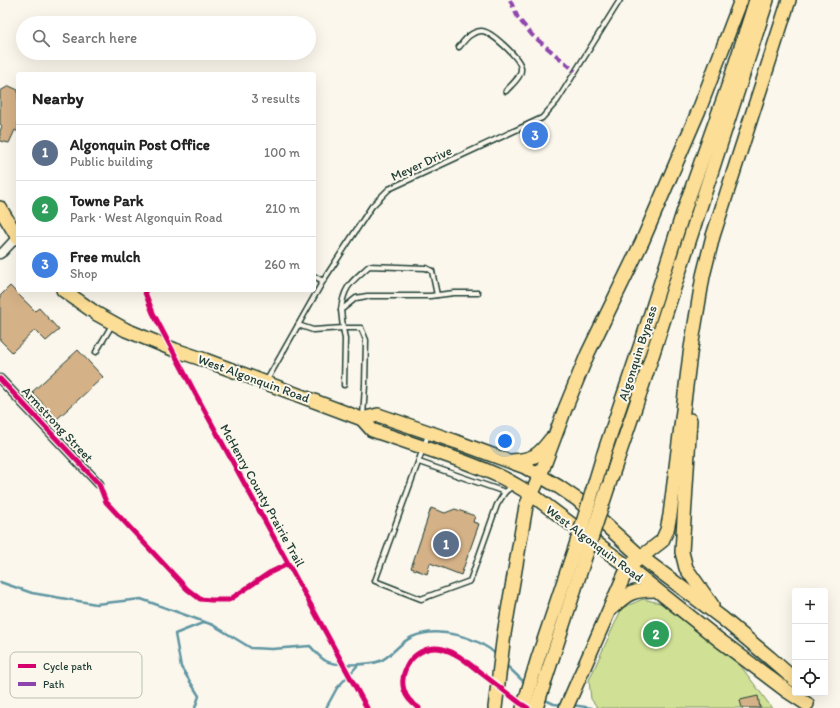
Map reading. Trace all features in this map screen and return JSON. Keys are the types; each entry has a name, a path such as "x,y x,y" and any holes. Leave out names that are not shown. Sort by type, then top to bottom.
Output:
{"main road":[{"path":"495,708 504,634 526,506 540,476 588,353 642,242 699,110 741,0"},
{"name":"Algonquin Bypass","path":"536,708 551,663 583,542 603,456 683,213 731,78 756,0"},
{"name":"Algonquin Bypass","path":"523,708 538,658 583,542 616,464 766,0"},
{"path":"566,708 628,567 662,541 667,530 690,354 703,276 713,236 789,0"},
{"path":"0,208 16,235"},
{"name":"West Algonquin Road","path":"66,292 97,314 126,330 175,350 266,382 362,419 372,430 471,464 499,476 510,489 531,494 628,567 718,639 787,691 806,702"},
{"path":"696,325 696,353 682,552 686,568 722,618"},
{"name":"West Algonquin Road","path":"362,419 378,415 429,432 525,467 559,487 578,500 642,557 722,618 792,677"},
{"path":"509,461 524,461 532,458 544,448 559,427"},
{"path":"609,610 623,596 637,592 656,590"}],"street":[{"path":"0,254 4,252 16,238"},
{"name":"Armstrong Street","path":"0,379 99,484"}],"lane":[{"name":"Meyer Drive","path":"266,382 323,281 372,206 389,189 542,118 557,101 620,0"},
{"path":"459,47 468,36 475,32 483,31 490,34 512,54 521,68 520,73 506,91"},
{"path":"344,385 344,339 341,310 342,299 346,288 369,266 426,268 432,271 437,295"},
{"path":"316,277 323,281"},
{"path":"341,310 356,298 367,296 478,293"},
{"path":"96,352 113,323"},
{"path":"298,325 313,330 361,328 366,340 365,385 362,419"},
{"path":"419,462 510,489 497,505 470,581 421,599 376,581 429,432"}],"green space":[{"path":"643,599 660,603 737,661 772,708 598,708 591,699 589,680 622,608"}],"building":[{"path":"9,86 16,89 16,131 15,130 9,143 0,141 0,131 2,126 0,124 0,91"},
{"path":"10,286 35,311 39,308 59,330 46,341 35,330 12,352 0,340 0,296"},
{"path":"78,350 103,377 57,419 32,392"},
{"path":"431,508 445,513 455,509 475,516 473,522 479,524 461,575 430,563 427,574 411,568"},
{"path":"758,696 760,708 742,708 740,700"}],"waterway":[{"path":"0,582 32,593 96,604 141,599 213,625 251,648 272,649 310,646 324,660 330,663 361,664 380,661 408,639 422,634 433,633 445,633 469,638 490,649 498,656"},
{"path":"195,708 199,696 181,667 175,634 205,622"},
{"path":"505,664 526,684"},
{"path":"326,708 337,688 358,665"},
{"path":"543,699 554,704 563,705"},
{"path":"572,705 592,708"}],"marked path":[{"path":"510,0 518,18 532,35 575,71"}],"cycle path":[{"name":"McHenry County Prairie Trail","path":"145,292 153,313 195,393 367,708"},
{"name":"McHenry County Prairie Trail","path":"0,379 99,484 106,502 187,589 200,599 229,600 269,573 288,564"},
{"path":"419,708 409,699 404,689 403,678 406,668 412,659 421,652 431,648 443,649 458,656 528,708"}],"place":[{"name":"Free mulch","path":"535,135"},
{"name":"Algonquin Post Office","path":"446,544"},
{"name":"Towne Park","path":"656,634"}]}
